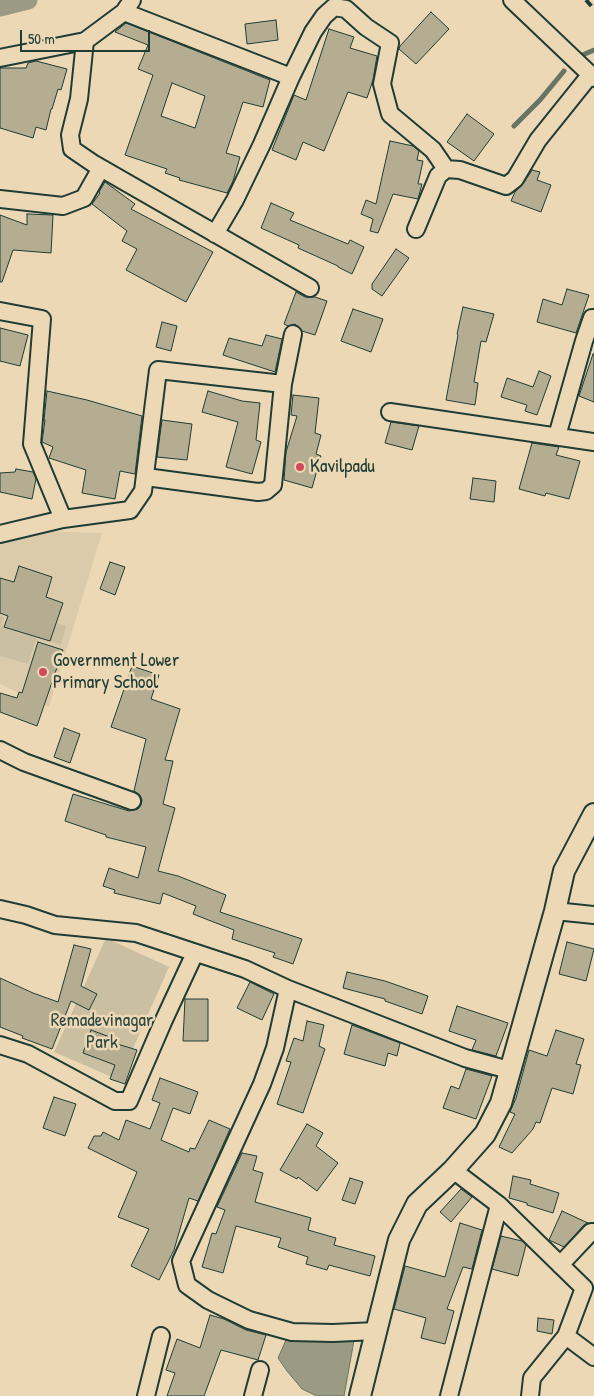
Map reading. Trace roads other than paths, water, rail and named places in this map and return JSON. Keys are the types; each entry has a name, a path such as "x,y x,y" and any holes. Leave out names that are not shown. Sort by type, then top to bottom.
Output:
{"street":[{"path":"416,229 438,176 446,169 460,170 506,186 515,178 538,140 592,76 512,0"},
{"path":"0,58 85,41 128,6 291,77"},
{"path":"215,234 235,200 313,32 334,6 346,9 366,27 390,43 382,84 390,114 433,150 446,169"},
{"path":"85,41 79,99 70,136 72,149 101,168 310,288"},
{"path":"0,199 63,206 84,198 101,168"},
{"path":"0,311 42,319 32,444 63,519"},
{"path":"558,436 584,341 592,318 594,318"},
{"path":"146,477 258,492 266,491 273,485 283,384 293,334"},
{"path":"0,534 63,519 130,510 143,491 146,477 158,370 283,384"},
{"path":"390,412 594,442"},
{"path":"0,750 24,762 132,801"},
{"path":"360,1396 399,1240 417,1204 486,1134 501,1103 556,911 564,871 594,814"},
{"path":"0,909 26,915 55,925 136,932 245,969 288,989 465,1058 509,1070"},
{"path":"556,911 594,915"},
{"path":"0,1045 28,1054 115,1101 129,1101 196,952"},
{"path":"288,989 275,1048 262,1084 180,1261 187,1285 208,1300 250,1320 292,1332 376,1331"},
{"path":"452,1170 499,1205 589,1291 566,1336 532,1378 530,1396"},
{"path":"449,1396 499,1205"},
{"path":"560,1265 591,1232 594,1232"},
{"path":"146,1396 161,1336"},
{"path":"566,1336 594,1357"},
{"path":"253,1396 260,1370"}],"waterway":[{"path":"0,7 28,0"},
{"path":"580,56 594,50"},
{"path":"514,126 540,100 564,71"}],"railway":[{"path":"586,0 594,9"}],"place":[{"name":"Kavilpadu","path":"300,467"},
{"name":"Government Lower Primary School","path":"43,672"}],"park label":[{"name":"Remadevinagar Park","path":"102,1032"}]}
